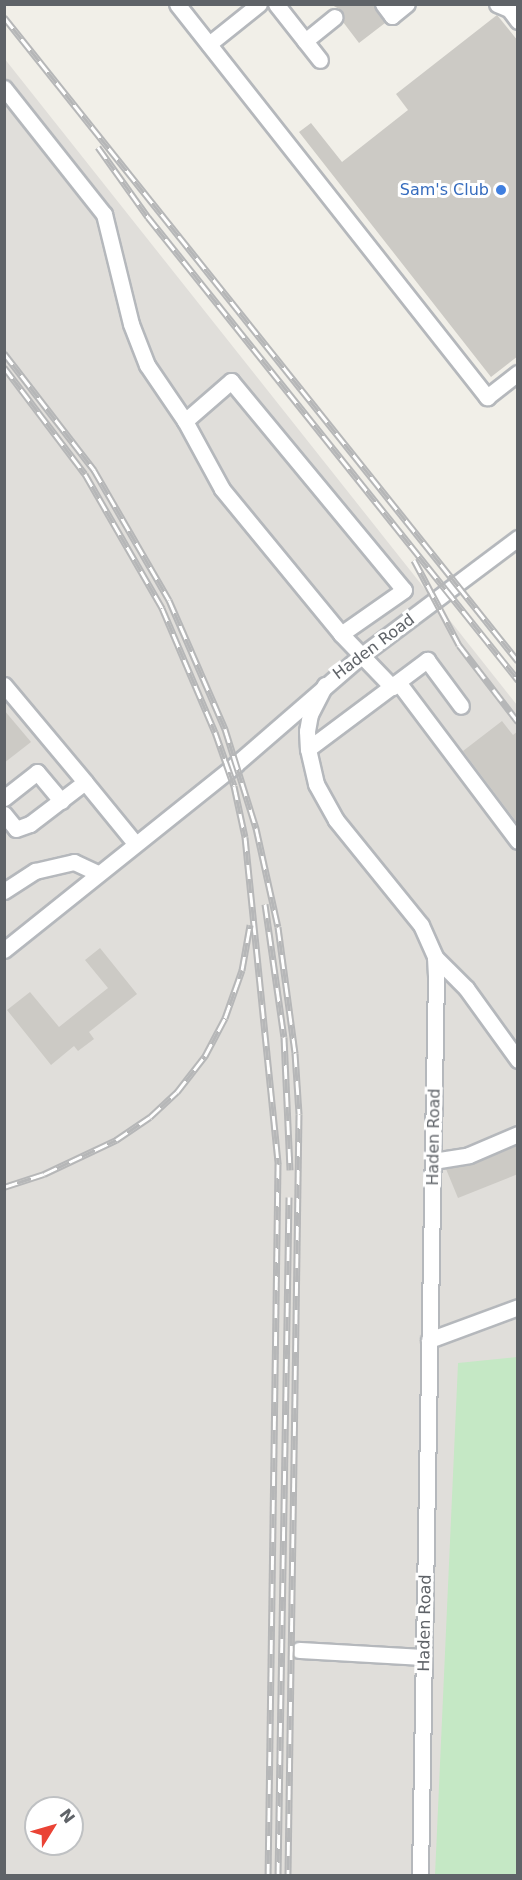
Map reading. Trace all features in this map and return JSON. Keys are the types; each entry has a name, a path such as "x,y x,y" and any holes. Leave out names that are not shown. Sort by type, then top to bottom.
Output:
{"street":[{"path":"177,4 487,397 518,373"},
{"path":"209,44 259,4"},
{"path":"276,4 320,60"},
{"path":"383,4 392,16 407,4"},
{"path":"496,4 509,9 518,21"},
{"path":"305,40 335,17"},
{"path":"4,88 104,214 131,324 147,365 185,421 222,489 341,634 395,685 518,841"},
{"path":"185,421 231,381 404,590 341,634"},
{"name":"Haden Road","path":"420,1875 435,957 430,941 410,908 336,820 325,802 316,784 308,749 310,714 324,685 518,538"},
{"path":"308,749 427,660 461,706"},
{"path":"4,685 135,843"},
{"path":"4,950 236,764 324,685"},
{"path":"4,798 38,771 61,801"},
{"path":"4,814 16,829 30,824 85,782"},
{"path":"4,891 35,871 75,862 98,873"},
{"path":"435,957 466,988 518,1060"},
{"path":"433,1161 469,1155 518,1134"},
{"path":"429,1340 518,1307"},
{"path":"299,1650 424,1657"}],"shaded area":[{"path":"4,58 517,705 517,1875 5,1875"}],"green space":[{"path":"517,1357 517,1875 435,1875 458,1363"}],"building":[{"path":"330,4 373,4 385,23 359,43 343,22 343,11"},
{"path":"497,15 518,41 518,356 491,377 299,132 311,123 342,162 408,110 396,94"},
{"path":"4,710 31,742 4,763"},
{"path":"502,721 513,735 518,731 518,824 463,751"},
{"path":"100,948 137,994 89,1032 94,1039 78,1051 74,1046 51,1065 7,1010 30,992 59,1027 108,988 85,960"},
{"path":"518,1145 518,1174 458,1198 446,1169 473,1164"}],"railway":[{"path":"4,17 518,661"},
{"path":"98,147 148,217 518,680"},
{"path":"4,353 94,470 169,600 225,729 256,828 278,927 295,1053 299,1114 288,1876"},
{"path":"4,367 85,474 162,608 215,732 234,786 245,837 278,1164 268,1876"},
{"path":"414,560 459,645 518,722"},
{"path":"265,904 284,1037 290,1170"},
{"path":"4,1187 44,1174 116,1140 150,1117 177,1092 205,1056 225,1018 242,970 250,925"},
{"path":"278,1876 289,1197"}],"place":[{"name":"Sam's Club","path":"501,190"}]}
